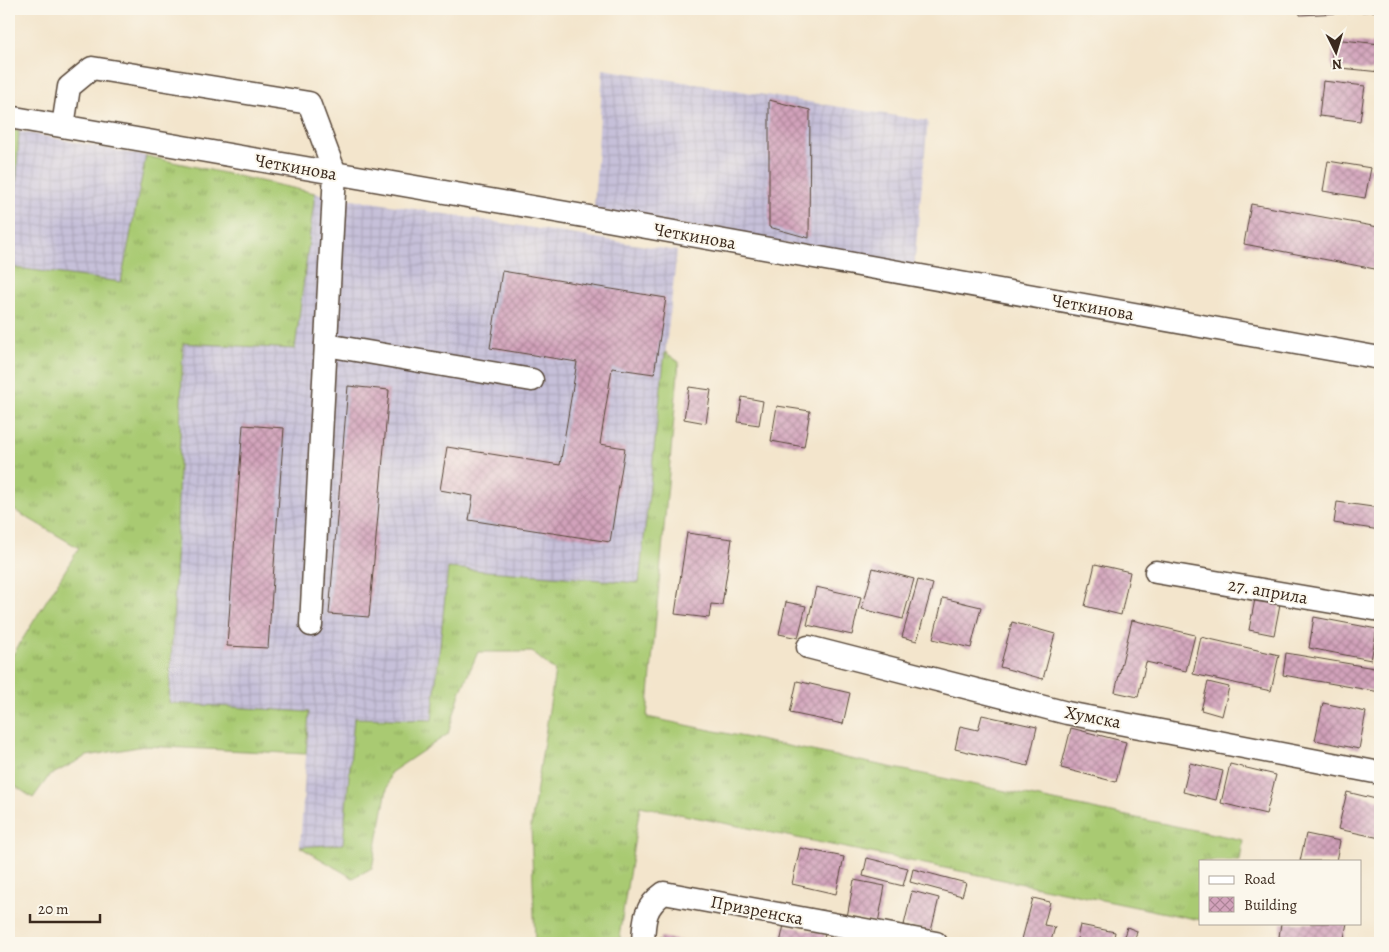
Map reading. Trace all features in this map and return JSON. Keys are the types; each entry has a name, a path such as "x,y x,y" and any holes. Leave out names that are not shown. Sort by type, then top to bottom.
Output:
{"street":[{"path":"63,126 69,87 92,68 309,103 334,173 311,624"},
{"name":"Четкинова","path":"9,117 597,218 1380,358"},
{"path":"326,345 532,380"},
{"name":"27. априла","path":"1156,572 1380,610"},
{"name":"Хумска","path":"808,647 1067,712 1380,773"},
{"name":"Призренска","path":"643,943 646,912 664,892 936,943"}],"shaded area":[{"path":"603,69 928,121 914,267 594,209"},
{"path":"19,131 146,156 121,282 9,267 9,190 16,190"},
{"path":"315,193 677,251 639,583 449,568 432,720 354,718 343,845 300,847 309,712 169,704 183,343 295,349"}],"green space":[{"path":"9,129 19,131 16,191 9,190"},
{"path":"146,156 315,193 295,349 183,343 169,703 309,712 306,754 144,746 87,756 49,776 33,798 9,782 9,661 79,548 9,507 9,267 121,282"},
{"path":"665,352 679,362 647,717 1243,840 1240,860 1199,860 1199,920 640,806 620,931 620,943 535,943 531,826 555,671 532,652 478,652 460,693 448,734 390,773 372,868 353,878 300,847 343,844 354,718 432,720 448,568 639,583"}],"building":[{"path":"1299,9 1380,9 1380,11 1300,15"},
{"path":"1333,39 1380,44 1380,72 1331,67"},
{"path":"1323,81 1365,86 1360,121 1319,116"},
{"path":"769,100 810,110 809,238 769,227"},
{"path":"1328,161 1371,168 1365,198 1323,191"},
{"path":"1251,204 1378,227 1380,270 1244,244"},
{"path":"502,271 666,298 654,374 612,368 600,444 625,448 610,542 469,520 473,496 440,490 447,447 560,465 577,362 490,348"},
{"path":"348,386 389,390 369,617 329,614"},
{"path":"689,387 711,390 706,423 684,419"},
{"path":"742,397 763,401 759,425 738,422"},
{"path":"777,406 810,411 804,447 771,441"},
{"path":"243,425 284,428 268,648 227,646"},
{"path":"1337,502 1380,508 1380,530 1334,523"},
{"path":"687,533 732,539 722,605 711,604 709,618 675,614"},
{"path":"1095,564 1130,572 1121,615 1085,606"},
{"path":"873,568 914,579 903,619 862,609"},
{"path":"918,580 933,584 917,641 902,637"},
{"path":"816,587 861,597 852,635 807,625"},
{"path":"943,598 981,607 971,648 933,639"},
{"path":"1255,599 1280,604 1274,635 1249,630"},
{"path":"786,602 806,606 798,638 779,634"},
{"path":"1314,617 1377,629 1371,660 1309,648"},
{"path":"1132,620 1195,635 1186,671 1146,662 1138,697 1115,692"},
{"path":"1012,622 1055,634 1043,679 1000,667"},
{"path":"1201,637 1279,655 1271,691 1193,674"},
{"path":"1286,653 1380,669 1380,692 1283,675"},
{"path":"797,681 850,693 843,724 790,713"},
{"path":"1208,682 1229,687 1222,716 1201,710"},
{"path":"1323,703 1366,712 1359,749 1315,740"},
{"path":"982,715 1037,727 1028,766 955,749 960,726 978,730"},
{"path":"1071,728 1126,742 1116,782 1061,768"},
{"path":"1190,763 1223,771 1216,800 1183,792"},
{"path":"1230,764 1276,775 1266,814 1221,803"},
{"path":"1347,792 1380,800 1380,838 1338,829"},
{"path":"1306,834 1340,841 1336,860 1300,860"},
{"path":"800,848 844,857 836,894 792,884"},
{"path":"867,858 908,868 903,886 863,876"},
{"path":"913,869 966,883 962,896 910,882"},
{"path":"854,880 885,886 878,923 847,917"},
{"path":"912,891 939,898 931,931 904,925"},
{"path":"1033,898 1050,902 1044,925 1055,927 1051,941 1040,938 1039,943 1021,943"},
{"path":"1281,924 1347,924 1343,943 1311,943 1279,937"},
{"path":"784,925 825,934 823,943 780,943"},
{"path":"1080,925 1115,932 1113,943 1076,943"},
{"path":"1127,927 1137,931 1134,943 1122,943"},
{"path":"660,937 690,942 690,943 659,943"}]}
